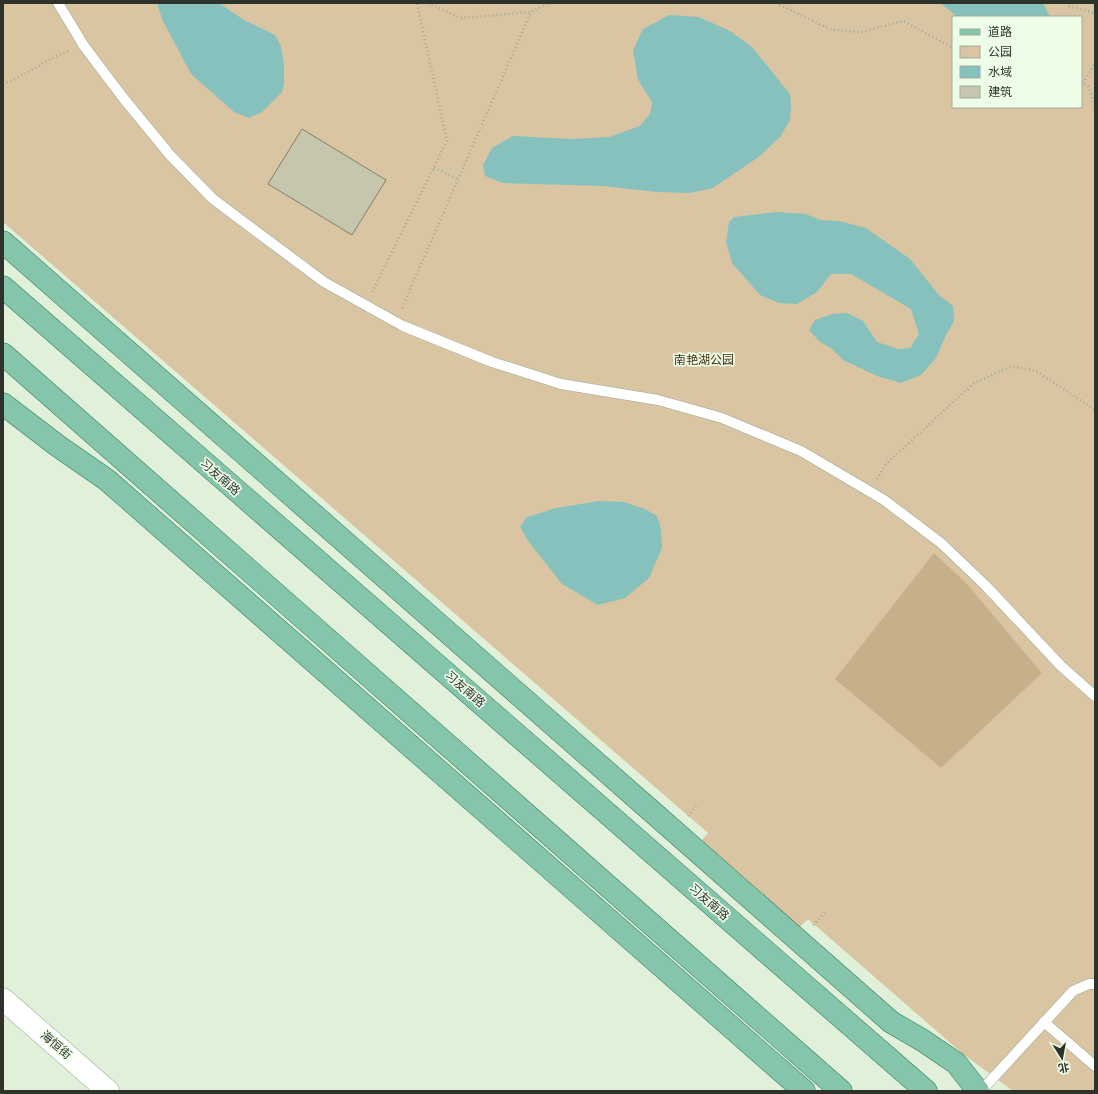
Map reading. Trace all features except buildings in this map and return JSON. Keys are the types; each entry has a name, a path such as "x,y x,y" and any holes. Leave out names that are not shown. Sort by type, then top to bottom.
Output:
{"main road":[{"path":"3,242 891,1022 922,1040 956,1063 978,1091"},
{"name":"习友南路","path":"3,288 926,1091"},
{"path":"3,354 841,1091"},
{"path":"3,404 58,446 107,480 804,1091"}],"street":[{"name":"海恒街","path":"3,999 108,1091"}],"lane":[{"path":"58,3 84,46 124,99 170,155 213,199 324,282 396,322 492,362 561,384 658,400 722,418 801,451 884,500 940,542 985,585 1061,666 1095,696"},
{"path":"981,1091 1072,991 1089,984 1095,984"},
{"path":"1044,1022 1095,1066"}],"path":[{"path":"365,305 447,141 417,3"},
{"path":"428,3 462,18 531,12 549,3"},
{"path":"776,3 832,30 862,32 903,21 952,47"},
{"path":"1066,3 1069,6 1095,12"},
{"path":"396,322 531,12"},
{"path":"3,84 16,79 54,57 84,46"},
{"path":"1095,63 1082,83 1088,86 1093,99 1095,112"},
{"path":"434,168 458,179"},
{"path":"870,492 886,464 974,383 1012,366 1036,371 1095,410"}],"green space":[{"name":"南艳湖公园","path":"3,3 1095,3 1095,1091 1013,1091 963,1054 808,919 799,928 700,842 708,833 3,222"}],"shaded area":[{"path":"934,553 966,583 1042,673 941,768 835,679"}],"water":[{"path":"157,3 219,3 244,20 275,35 281,46 284,64 284,83 282,92 262,112 249,118 234,112 191,74 162,19"},
{"path":"940,3 1043,3 1050,16 957,16"},
{"path":"669,15 699,17 730,31 752,47 790,94 790,120 780,137 760,156 713,188 690,193 657,192 603,186 503,183 485,176 483,165 492,148 513,136 573,139 609,137 640,126 650,114 652,102 638,80 633,50 643,29"},
{"path":"777,212 806,214 821,220 839,221 866,228 910,259 938,294 953,306 954,321 936,358 921,375 901,383 877,376 843,360 831,348 820,342 809,330 815,320 832,314 847,313 863,321 877,342 898,349 910,348 919,334 911,309 851,274 831,274 817,292 797,304 779,303 760,295 732,263 726,242 729,222 734,217"},
{"path":"599,501 624,502 645,509 657,516 661,529 662,548 649,578 625,598 598,605 562,584 529,542 520,527 527,517 556,508"}]}
